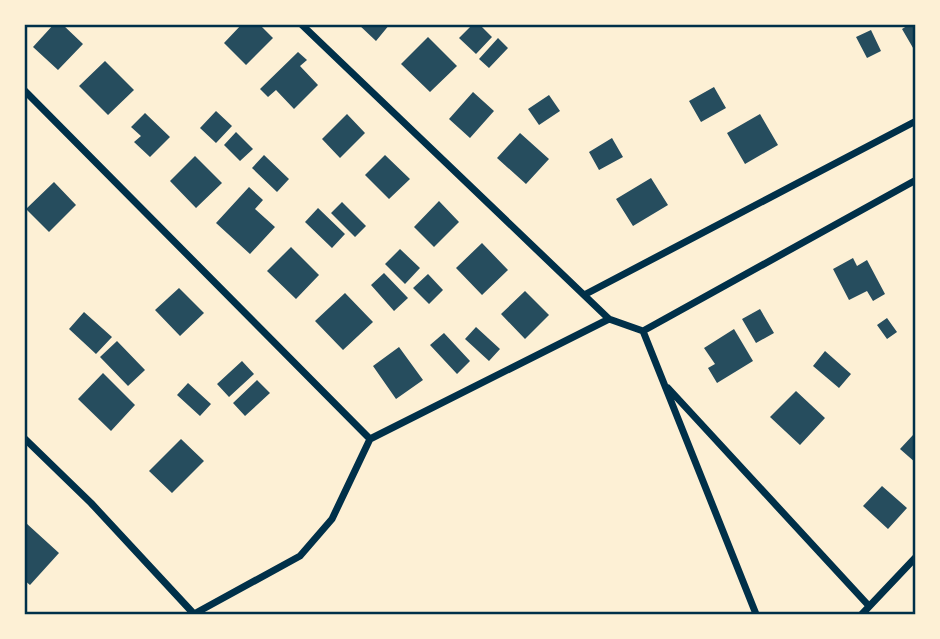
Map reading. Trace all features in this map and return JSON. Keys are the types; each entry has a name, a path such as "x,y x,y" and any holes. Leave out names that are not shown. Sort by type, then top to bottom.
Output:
{"street":[{"path":"301,24 609,319 643,331 915,180"},
{"path":"24,90 369,439"},
{"path":"584,295 915,121"},
{"path":"24,438 91,502 194,614 300,555 332,519 369,439 609,319"},
{"path":"643,331 757,614"},
{"path":"664,383 869,606"},
{"path":"862,614 915,557"}],"building":[{"path":"54,24 62,24 83,44 58,70 33,47"},
{"path":"242,24 259,24 273,38 246,65 224,43"},
{"path":"358,24 390,24 376,41"},
{"path":"473,24 479,24 492,37 476,54 459,38"},
{"path":"916,24 916,53 902,29"},
{"path":"871,30 881,51 867,58 856,37"},
{"path":"428,37 457,66 430,92 401,64"},
{"path":"498,38 508,48 489,68 479,59"},
{"path":"298,52 307,60 300,66 318,85 294,109 276,90 268,97 260,89"},
{"path":"105,61 134,90 108,115 79,86"},
{"path":"714,87 726,108 701,122 689,101"},
{"path":"473,92 494,111 470,138 449,119"},
{"path":"549,95 560,111 539,125 528,109"},
{"path":"216,111 232,126 216,143 200,128"},
{"path":"145,113 170,137 150,157 134,142 141,136 131,127"},
{"path":"347,114 365,133 340,158 322,139"},
{"path":"760,114 778,145 745,164 727,133"},
{"path":"236,132 253,149 240,161 224,145"},
{"path":"520,133 549,159 526,184 497,158"},
{"path":"612,138 623,157 599,170 589,152"},
{"path":"264,155 289,179 277,192 252,168"},
{"path":"385,155 410,179 389,199 365,175"},
{"path":"195,156 222,183 196,208 170,181"},
{"path":"651,178 668,205 633,226 616,199"},
{"path":"54,182 76,205 49,232 26,209"},
{"path":"249,187 263,200 255,209 275,227 250,254 216,223"},
{"path":"439,201 459,222 434,247 414,227"},
{"path":"342,202 366,226 355,237 331,213"},
{"path":"318,208 345,234 332,248 305,222"},
{"path":"482,243 508,270 482,295 456,268"},
{"path":"291,247 319,275 296,299 267,271"},
{"path":"400,249 420,268 405,284 385,264"},
{"path":"853,258 857,266 867,260 885,294 873,301 867,291 849,300 833,269"},
{"path":"384,273 408,298 394,311 371,285"},
{"path":"428,274 443,290 429,304 413,288"},
{"path":"179,288 204,313 180,336 155,310"},
{"path":"525,291 549,315 525,339 501,314"},
{"path":"345,293 373,322 343,350 315,321"},
{"path":"760,309 774,333 756,343 742,319"},
{"path":"84,312 112,337 96,354 69,329"},
{"path":"887,318 897,332 887,339 877,325"},
{"path":"476,327 500,349 489,361 465,339"},
{"path":"734,329 753,361 717,383 708,368 715,364 704,348"},
{"path":"444,333 470,361 457,374 430,345"},
{"path":"117,341 145,370 128,386 100,357"},
{"path":"399,347 423,380 396,399 373,366"},
{"path":"825,351 851,374 839,388 813,366"},
{"path":"242,361 254,374 229,397 217,384"},
{"path":"103,373 135,405 111,431 78,399"},
{"path":"257,380 270,393 245,416 233,403"},
{"path":"188,383 211,404 200,416 177,395"},
{"path":"796,391 825,418 800,445 770,417"},
{"path":"913,435 916,437 916,463 900,449"},
{"path":"181,439 204,461 172,493 149,471"},
{"path":"882,486 907,508 888,529 863,506"},
{"path":"26,523 59,553 30,585 24,580"}]}
